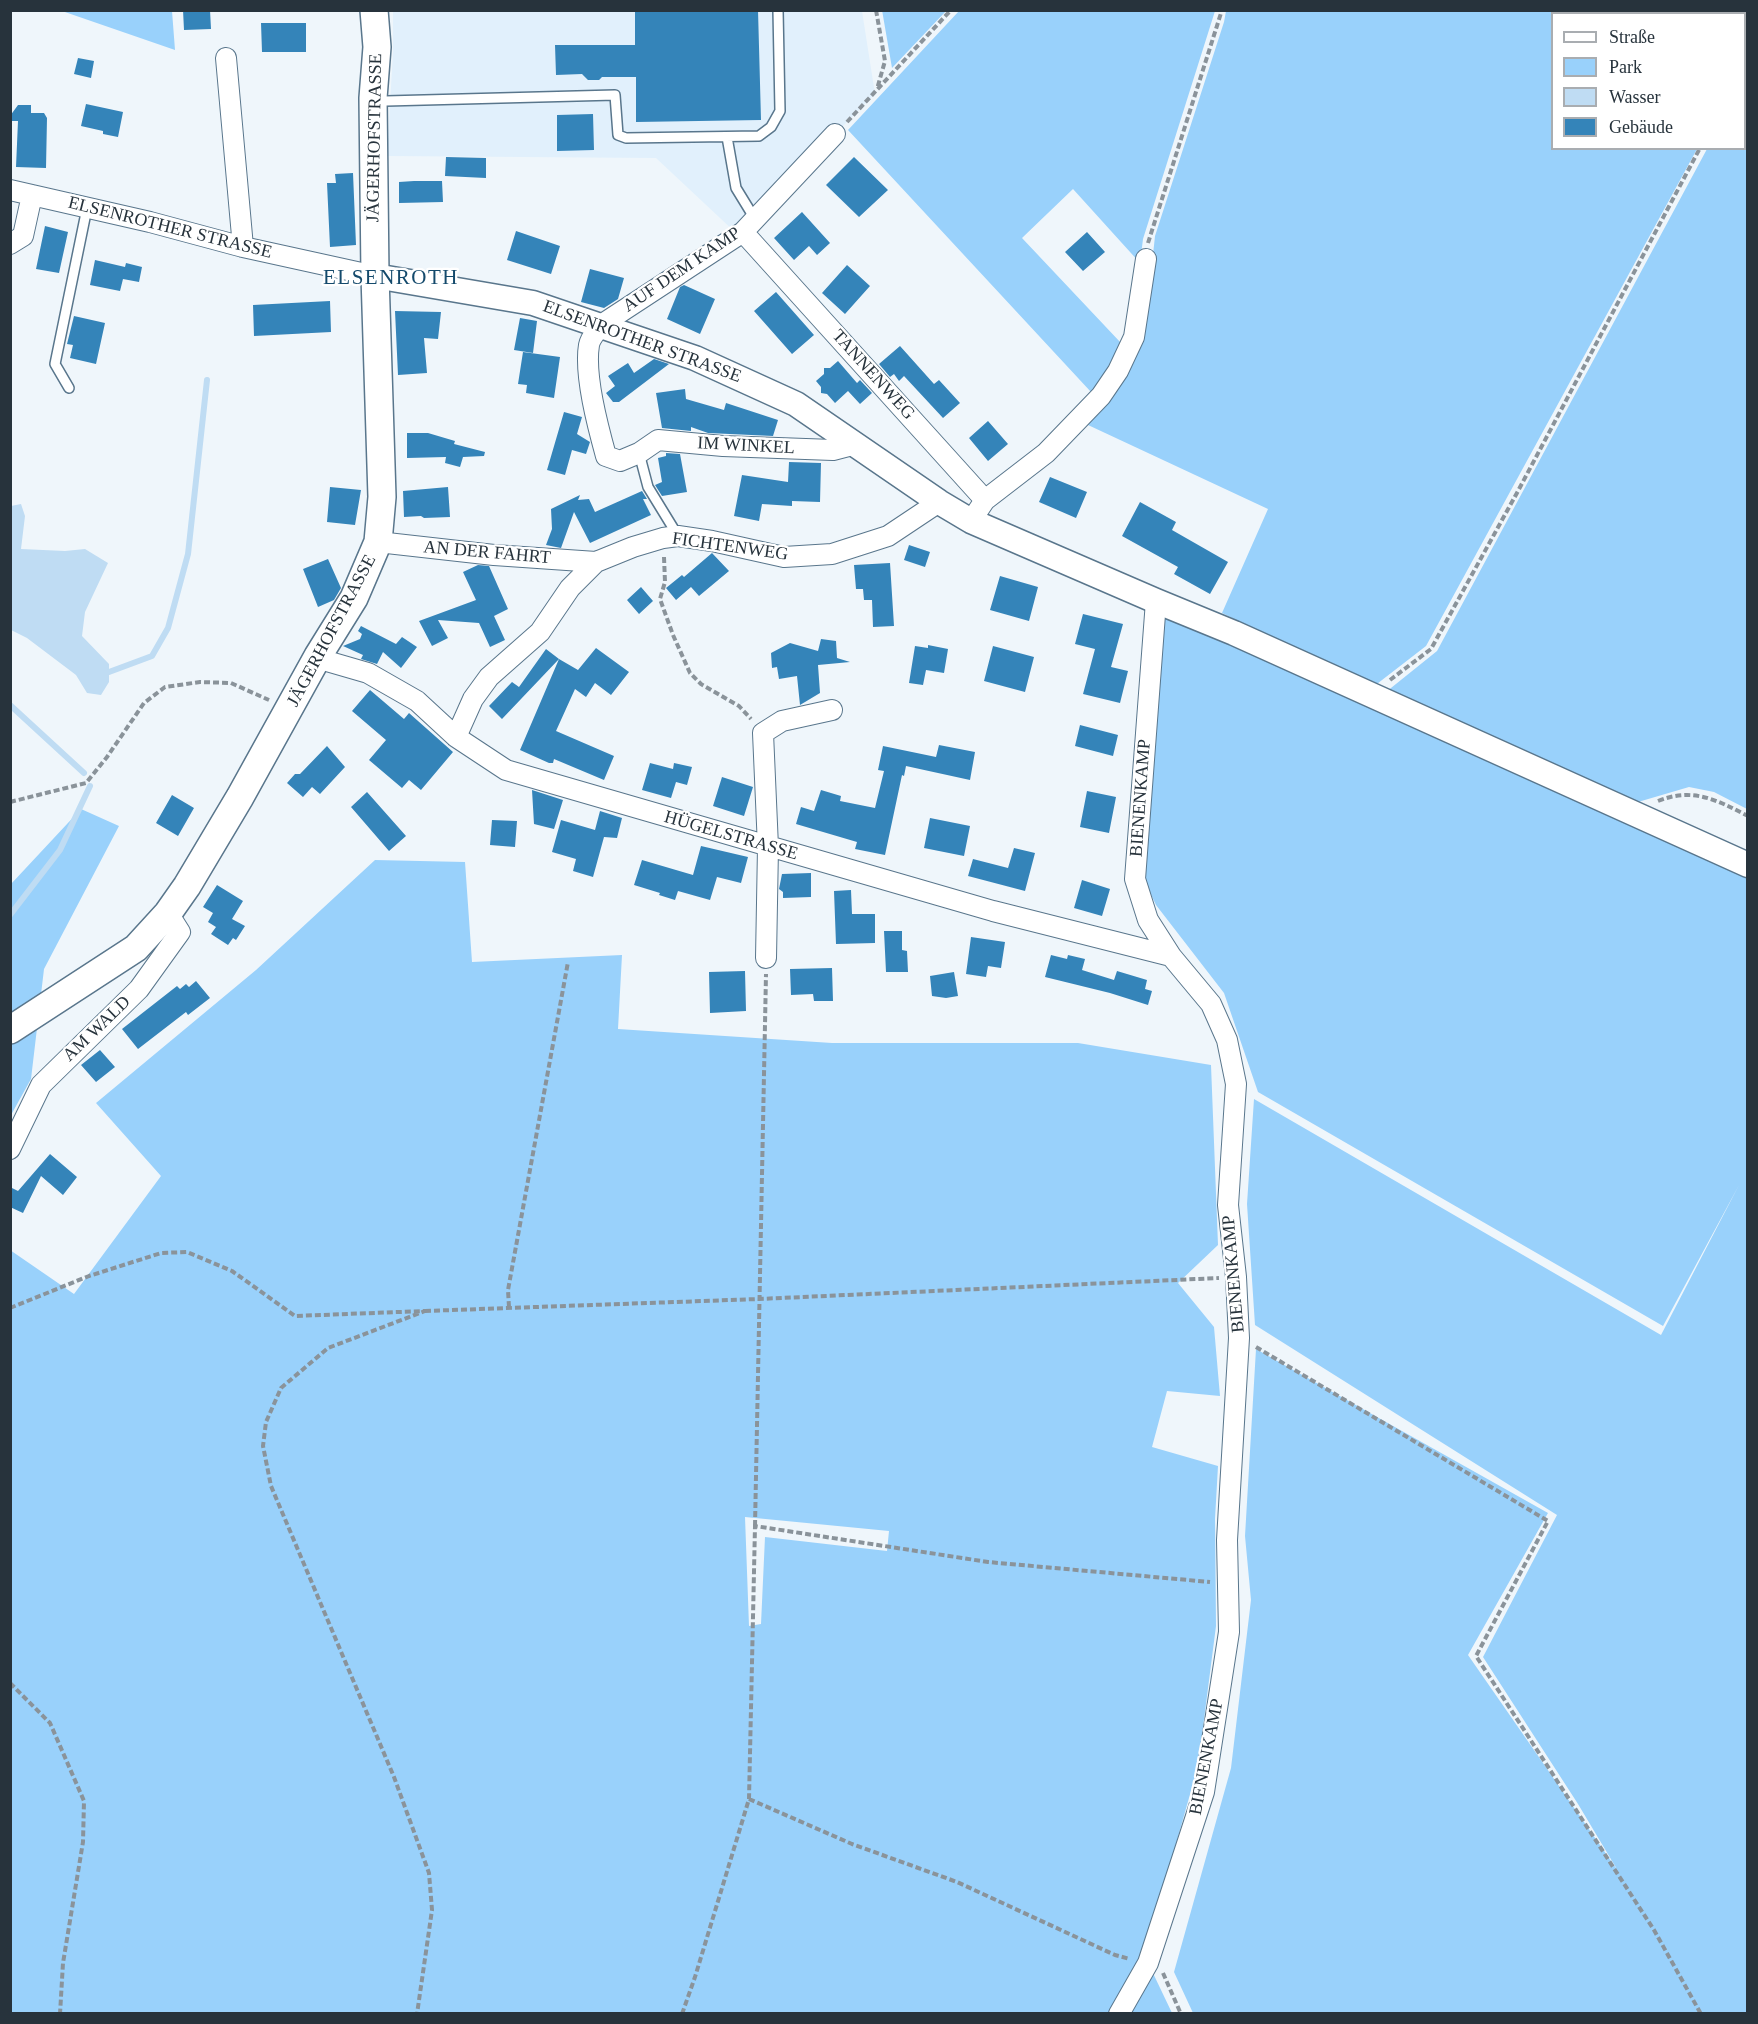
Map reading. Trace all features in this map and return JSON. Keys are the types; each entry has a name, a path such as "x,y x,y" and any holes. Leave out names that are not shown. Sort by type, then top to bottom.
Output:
{"main road":[{"name":"JÄGERHOFSTRASSE","path":"11,1030 136,948 168,913 188,886 318,656 354,598 378,542 381,497 375,276 373,98 377,47 374,10"}],"street":[{"path":"226,58 243,247"},
{"name":"AUF DEM KAMP","path":"601,325 749,225 835,134"},
{"name":"ELSENROTHER STRASSE","path":"10,190 150,222 243,247 375,276 533,303 695,358 795,404 939,502 971,521 1234,633 1748,866"},
{"path":"10,244 23,236 32,195"},
{"name":"TANNENWEG","path":"749,225 985,500"},
{"path":"971,521 985,500 1046,453 1107,387 1118,371 1134,337 1146,259"},
{"name":"IM WINKEL","path":"601,325 589,342 588,367 599,431 606,456 620,461 639,453 658,440 723,446 833,450 856,444"},
{"name":"FICHTENWEG","path":"456,737 473,699 489,677 540,632 570,588 596,562 670,537 712,541 784,557 832,554 888,536 939,502"},
{"name":"AN DER FAHRT","path":"378,542 494,555 596,562"},
{"name":"BIENENKAMP","path":"1119,2013 1148,1963 1204,1792 1229,1632 1227,1540 1239,1338 1236,1277 1228,1205 1236,1084 1227,1040 1210,1004 1171,956 1148,920 1135,879 1156,601"},
{"name":"HÜGELSTRASSE","path":"318,656 330,662 368,673 417,701 456,737 506,770 993,911 1171,956"},
{"path":"766,958 768,847 763,733 782,721 832,710"},
{"name":"AM WALD","path":"10,1149 40,1085 139,989 180,932 168,913"}],"lane":[{"path":"373,98 386,101 615,95 618,135 626,138 759,136 771,127 780,111 778,10"},
{"path":"727,137 736,188 749,225"},
{"path":"69,388 55,364 87,208"},
{"path":"639,453 648,487 670,537"}],"path":[{"path":"876,10 885,61 877,90"},
{"path":"835,134 951,10"},
{"path":"1146,259 1149,237 1221,20 1222,10"},
{"path":"1370,695 1431,649 1518,491 1699,150"},
{"path":"670,537 665,582 660,599 690,673 701,684 739,706 763,733"},
{"path":"10,802 86,783 144,703 165,687 200,682 231,683 290,709"},
{"path":"1635,814 1648,805 1671,795 1697,795 1716,799 1748,816"},
{"path":"682,2013 749,1799 766,958"},
{"path":"509,1307 508,1290 568,962"},
{"path":"10,1308 89,1276 161,1253 187,1252 232,1271 295,1316 759,1299 1236,1277"},
{"path":"417,2013 432,1910 429,1873 390,1766 271,1486 263,1446 266,1422 281,1388 328,1348 425,1311"},
{"path":"1239,1338 1548,1521 1476,1656 1654,1929 1701,2013"},
{"path":"755,1526 988,1562 1228,1584"},
{"path":"10,1683 50,1723 84,1801 83,1842 63,1963 60,2013"},
{"path":"749,1799 852,1844 957,1882 1115,1955 1159,1966 1181,2013"}],"shaded area":[{"path":"393,11 862,11 875,94 736,233 656,158 387,156"}],"green space":[{"path":"882,10 946,10 946,11 892,68"},
{"path":"62,11 172,11 175,50"},
{"path":"959,11 1215,11 1143,239 1140,263 1073,189 1022,238 1121,343 1110,366 1091,392 848,130"},
{"path":"1226,11 1747,11 1746,66 1746,12 1551,12 1551,150 1696,150 1426,646 1373,687 1222,613 1268,509 1088,425 1118,385 1146,320 1155,236"},
{"path":"1746,78 1747,809 1714,792 1689,787 1638,802 1386,692 1437,651 1706,150 1746,150"},
{"path":"1160,605 1747,878 1747,2013 1702,2014 1701,2011 1701,2013 1193,2013 1174,1972 1231,1768 1251,1600 1245,1536 1256,1349 1548,1513 1468,1655 1618,1871 1578,1804 1483,1657 1557,1515 1255,1325 1247,1204 1254,1099 1661,1335 1739,1185 1663,1326 1258,1092 1224,993 1156,905 1143,878"},
{"path":"81,809 119,826 44,969 31,1079 11,1115 11,884"},
{"path":"375,860 465,862 472,962 622,955 618,1029 832,1043 1078,1043 1211,1065 1218,1245 1178,1283 1214,1327 1220,1396 1167,1391 1152,1447 1218,1466 1215,1519 1216,1626 1198,1766 1141,1968 1114,2013 11,2013 10,1250 74,1294 161,1176 96,1103 256,970","holes":["745,1517 889,1531 887,1551 765,1537 761,1624 749,1626"]},
{"path":"1151,1969 1172,2013 1126,2013"}],"water":[{"path":"21,504 25,516 21,549 65,551 85,549 108,563 85,612 82,636 109,664 109,682 101,695 87,693 76,675 27,638 11,630 11,506"}],"building":[{"path":"183,10 210,10 211,29 184,30"},
{"path":"635,10 758,10 761,120 636,122 636,77 602,77 599,80 588,80 582,74 556,75 555,45 635,45"},
{"path":"261,23 306,23 306,52 262,52"},
{"path":"78,58 94,61 91,78 74,74"},
{"path":"86,104 123,112 118,137 81,126"},
{"path":"18,105 31,105 31,113 44,113 47,118 46,168 16,167 18,121 10,121 10,116"},
{"path":"593,114 594,150 557,151 557,115"},
{"path":"446,157 486,158 486,178 445,176"},
{"path":"854,157 888,190 859,217 826,185"},
{"path":"353,173 356,245 330,247 327,183 336,183 335,174"},
{"path":"442,181 443,202 399,203 399,182"},
{"path":"802,212 830,243 817,255 809,246 794,260 774,238"},
{"path":"45,226 68,232 59,273 36,269"},
{"path":"516,231 560,246 551,274 507,260"},
{"path":"1087,232 1105,252 1083,271 1065,252"},
{"path":"95,260 125,267 126,263 142,267 139,282 123,279 120,291 90,285"},
{"path":"847,265 870,286 845,314 822,293"},
{"path":"590,269 624,278 618,299 604,308 581,302"},
{"path":"684,285 715,299 700,334 667,319 680,287"},
{"path":"776,292 814,335 792,354 754,311"},
{"path":"330,301 331,332 254,336 253,305"},
{"path":"395,311 441,312 438,339 424,338 427,373 398,375"},
{"path":"74,316 105,323 96,364 70,358 73,345 67,344"},
{"path":"520,318 537,321 533,353 514,350"},
{"path":"900,346 934,384 939,380 960,403 943,418 904,376 899,381 894,374 890,377 879,364"},
{"path":"523,352 560,357 554,398 526,393 527,385 518,384"},
{"path":"654,359 669,364 619,402 613,402 606,393 615,386 608,376 628,363 634,373"},
{"path":"838,361 857,383 860,380 872,393 860,404 848,391 835,403 827,394 821,393 821,387 816,381 824,374 824,368 830,368"},
{"path":"685,389 686,399 724,410 726,403 778,420 773,436 708,433 691,427 691,431 662,428 656,393"},
{"path":"564,412 582,417 577,434 590,442 586,454 572,450 565,475 547,470"},
{"path":"988,421 1008,444 988,461 969,438"},
{"path":"407,433 428,433 455,441 454,444 485,452 484,456 463,457 460,467 445,463 446,457 407,458"},
{"path":"666,453 680,454 687,492 662,496 655,485 662,482 658,458 666,456"},
{"path":"789,462 821,463 820,502 792,501 792,506 762,504 759,521 734,516 742,475 788,482"},
{"path":"1050,477 1087,492 1076,518 1039,502"},
{"path":"330,487 361,490 355,525 327,522"},
{"path":"448,487 450,517 404,517 403,491"},
{"path":"642,491 647,499 643,499 651,515 590,543 574,512 561,548 546,545 552,529 551,509 580,495 578,500 589,499 595,512"},
{"path":"1140,502 1176,522 1172,530 1228,562 1210,594 1174,574 1178,567 1122,536"},
{"path":"909,545 930,552 925,567 904,560"},
{"path":"712,553 729,571 699,596 691,587 676,600 666,588 682,575 684,577"},
{"path":"328,559 341,588 334,600 318,607 303,569"},
{"path":"890,563 894,626 873,627 872,600 864,600 863,589 856,589 854,565"},
{"path":"478,565 489,566 508,609 494,616 505,640 490,647 479,623 438,620 448,638 432,646 419,621 476,600 463,572"},
{"path":"1000,576 1038,587 1029,621 990,610"},
{"path":"641,587 653,601 639,614 627,600"},
{"path":"1083,614 1123,624 1111,667 1128,671 1120,703 1083,694 1095,649 1075,644"},
{"path":"361,626 396,644 402,637 417,647 401,668 383,652 377,664 361,659 363,655 343,646 360,639 362,634 358,631"},
{"path":"821,639 836,641 837,658 850,662 818,665 820,693 800,705 797,676 779,679 777,667 772,668 771,653 790,643 818,651"},
{"path":"928,645 948,649 944,673 926,670 923,685 909,683 915,646 928,648"},
{"path":"993,646 1034,657 1025,692 984,681"},
{"path":"596,648 629,672 611,695 595,683 586,697 575,689 556,731 614,756 604,780 554,759 553,763 549,763 520,750 559,659 578,670"},
{"path":"546,649 559,659 502,719 489,706 512,682 519,687"},
{"path":"370,690 404,719 409,713 453,752 421,790 409,780 402,788 369,760 386,740 352,711"},
{"path":"1080,725 1118,735 1113,756 1075,746"},
{"path":"939,745 975,752 970,780 906,766 904,776 902,775 885,855 855,849 857,842 796,824 801,807 814,811 821,790 841,796 840,801 875,808 884,771 878,770 883,746 936,757"},
{"path":"327,746 345,767 320,794 312,787 303,797 287,783 295,774 300,774"},
{"path":"650,763 673,769 674,763 692,767 687,785 676,782 671,798 642,790"},
{"path":"722,777 753,787 744,816 713,806"},
{"path":"532,790 563,800 554,829 534,824"},
{"path":"1087,791 1116,797 1109,833 1080,827"},
{"path":"367,792 406,836 389,851 351,807"},
{"path":"172,795 194,808 178,836 156,823"},
{"path":"600,811 622,818 617,838 604,837 593,877 573,871 576,859 552,852 561,820 595,830"},
{"path":"930,818 970,826 964,856 924,848"},
{"path":"492,820 517,821 515,847 490,845"},
{"path":"701,846 748,857 741,883 717,877 710,900 678,891 675,900 634,885 642,860 693,875"},
{"path":"1014,848 1035,853 1025,891 968,876 973,859 1008,868"},
{"path":"811,873 811,897 783,898 783,892 779,889 782,874"},
{"path":"1082,880 1110,889 1102,916 1074,908"},
{"path":"217,885 243,901 232,919 245,926 236,940 233,938 228,945 211,934 216,927 208,922 213,913 203,907"},
{"path":"851,890 852,914 875,914 875,943 836,944 834,891"},
{"path":"884,931 902,931 902,950 907,951 908,972 886,972"},
{"path":"971,937 1005,942 1001,968 988,966 986,977 966,974"},
{"path":"1051,955 1067,959 1068,955 1085,959 1082,970 1114,980 1117,971 1147,980 1145,989 1152,991 1148,1005 1045,977"},
{"path":"832,968 833,1001 814,1001 813,994 791,995 790,969"},
{"path":"745,971 746,1011 710,1013 709,972"},
{"path":"954,972 958,996 946,998 932,996 930,976"},
{"path":"196,981 210,998 188,1015 186,1012 138,1049 122,1029 177,986 180,989 186,984 189,987"},
{"path":"100,1050 115,1067 96,1082 81,1065"},
{"path":"50,1154 77,1177 63,1195 41,1176 23,1213 10,1207 10,1187 18,1191"}],"waterway":[{"path":"109,672 152,656 168,628 188,554 207,380"},
{"path":"10,705 84,773"},
{"path":"10,915 60,850 90,786"}],"district":[{"name":"ELSENROTH","path":"391,278"}]}
